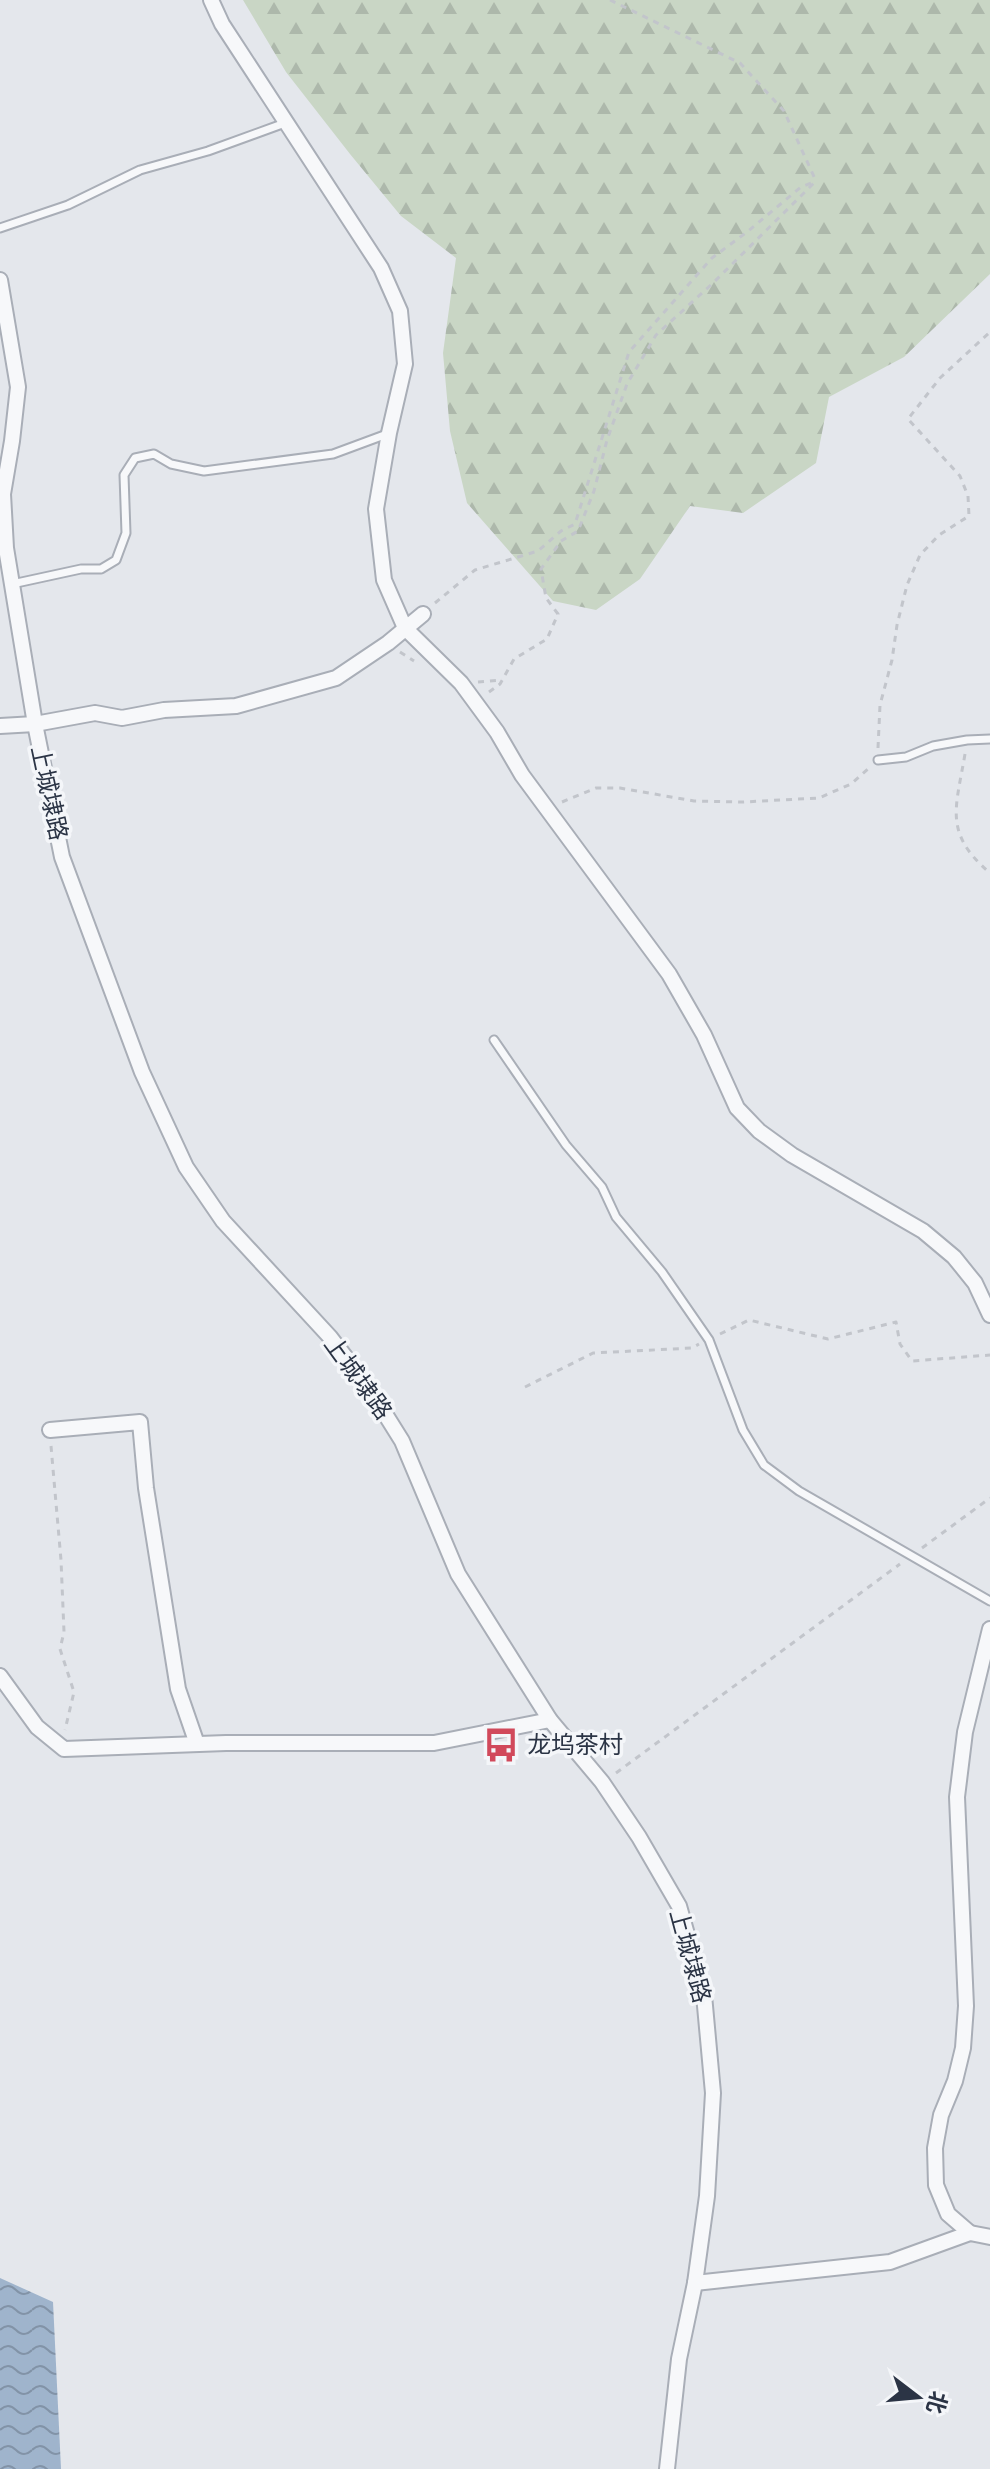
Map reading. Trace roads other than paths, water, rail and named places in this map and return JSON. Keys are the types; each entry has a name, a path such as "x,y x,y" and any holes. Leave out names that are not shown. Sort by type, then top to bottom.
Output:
{"street":[{"path":"211,0 222,24 381,268 400,311 405,364 376,509 384,580 405,628 461,683 497,732 522,775 669,974 704,1035 737,1108 759,1131 792,1155 923,1231 954,1257 975,1283 990,1315"},
{"name":"上城埭路","path":"0,280 18,387 3,494 6,548 35,724 62,857 142,1072 186,1167 223,1221 330,1337 367,1385 402,1441 458,1574 550,1720 602,1782 639,1837 679,1906 704,1995 713,2093 707,2196 695,2283 679,2359 667,2469"},
{"path":"0,726 35,724 95,713 122,718 164,710 236,706 336,678 388,643 423,614"},
{"path":"50,1430 140,1422 146,1488 178,1689 197,1744"},
{"path":"990,1629 965,1732 957,1797 966,2006 963,2048 955,2081 941,2115 935,2148 936,2185 948,2214 970,2233 990,2237"},
{"path":"0,1676 37,1727 60,1748 434,1743 550,1720"},
{"path":"695,2283 890,2262 970,2233"}],"lane":[{"path":"0,228 68,205 140,170 208,151 285,123"},
{"path":"12,584 81,569 101,569 116,560 126,533 124,475 135,458 154,454 171,464 204,471 333,454 389,433"},
{"path":"878,760 906,757 933,746 990,739"},
{"path":"494,1040 566,1145 602,1187 616,1217 662,1272 709,1340 743,1430 764,1465 799,1491 990,1601"}],"water":[{"path":"0,2278 53,2302 61,2469 0,2469"}],"place":[{"name":"龙坞茶村","path":"501,1745"}]}
